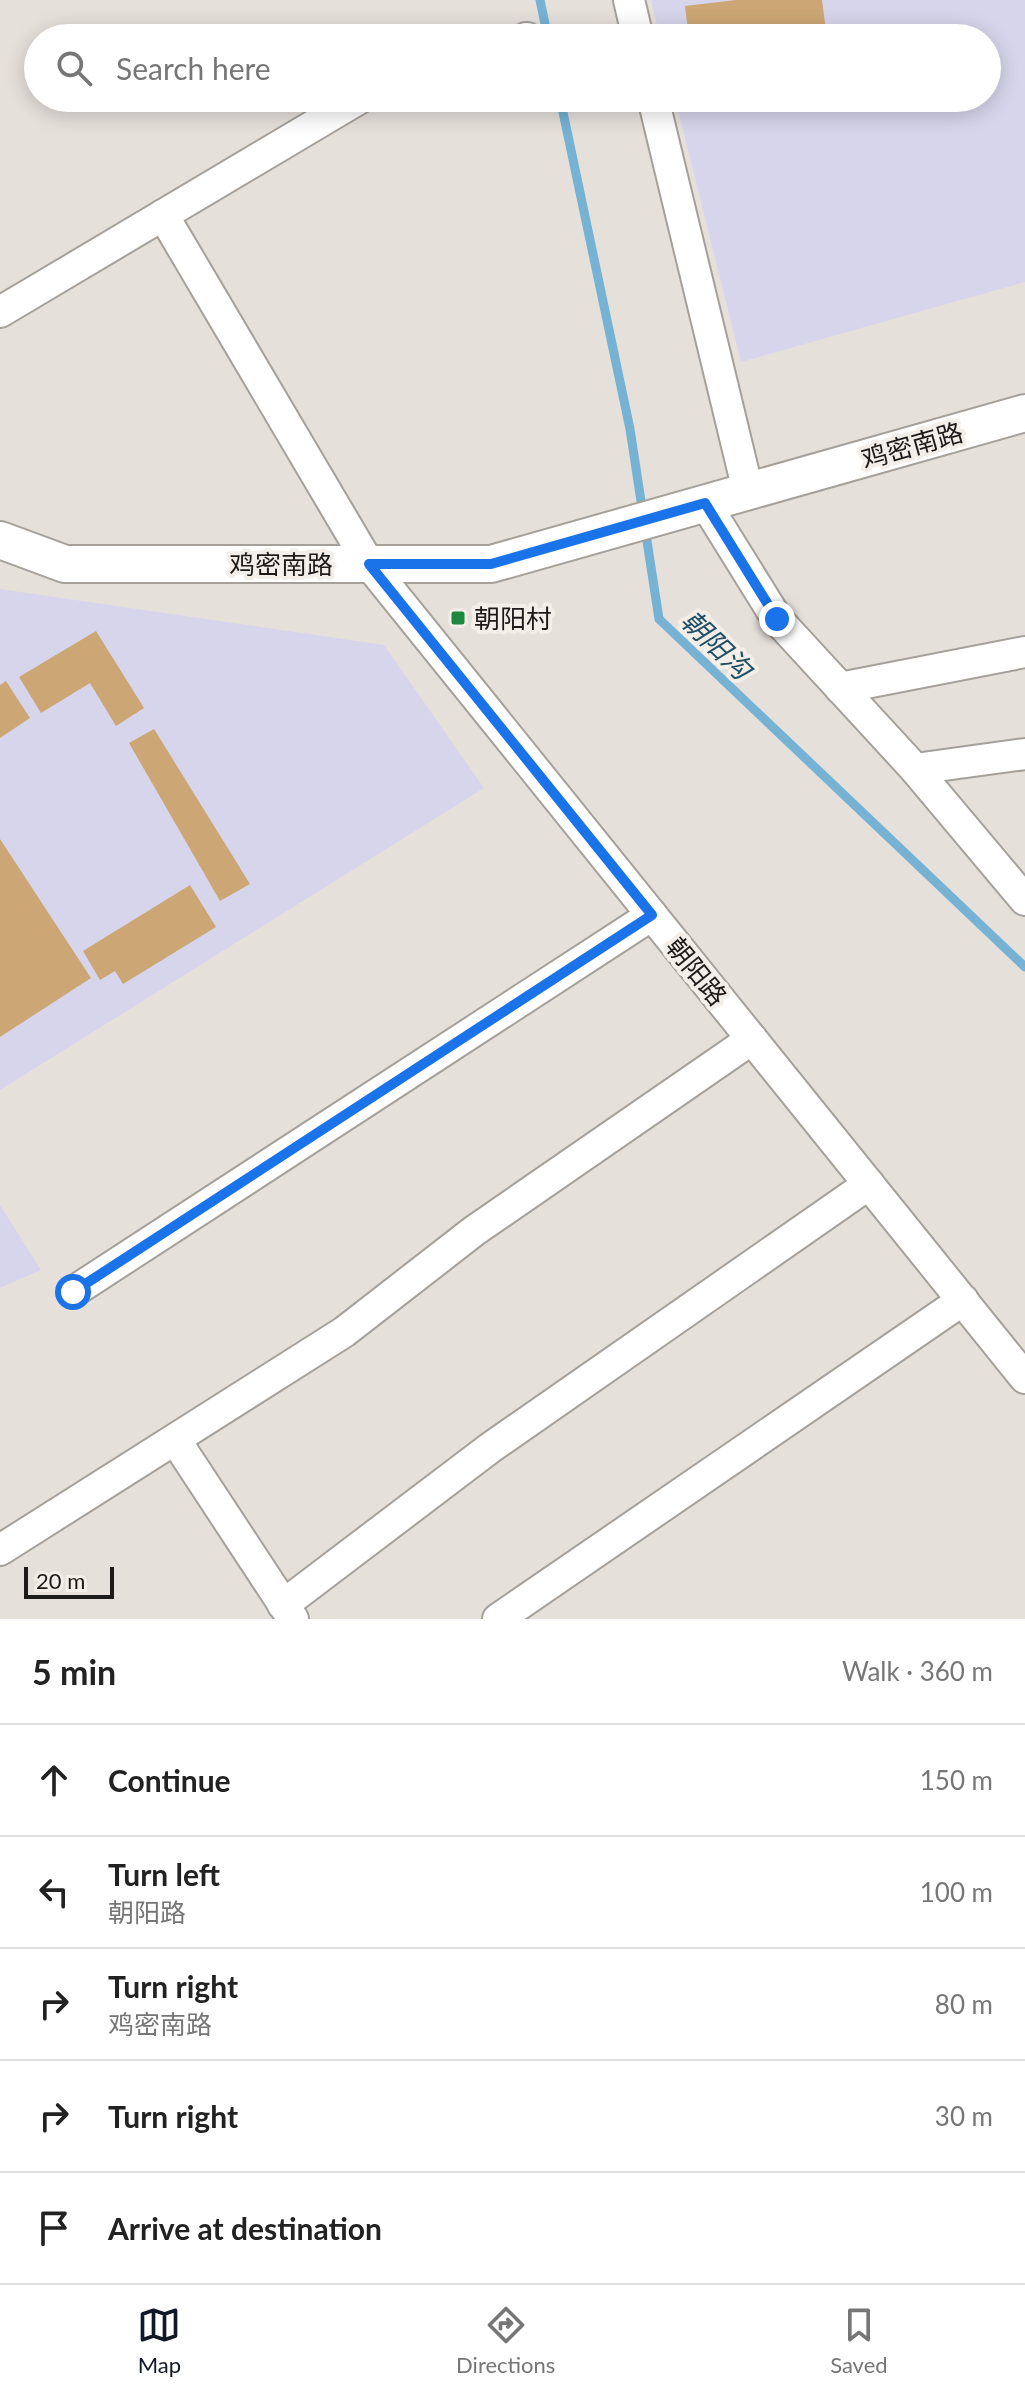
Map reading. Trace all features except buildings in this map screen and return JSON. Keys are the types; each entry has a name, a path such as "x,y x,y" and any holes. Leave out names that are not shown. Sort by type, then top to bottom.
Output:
{"main road":[{"name":"鸡密南路","path":"0,540 65,564 491,564 1025,413"}],"street":[{"path":"629,0 635,24"},
{"path":"0,312 336,112"},
{"path":"656,112 748,491"},
{"name":"朝阳路","path":"163,215 369,564 1025,1378"},
{"path":"705,503 777,619 915,769 1025,900"},
{"path":"840,688 1025,652"},
{"path":"915,769 1025,754"},
{"path":"73,1292 652,915"},
{"path":"0,1550 344,1332 474,1231 752,1039"},
{"path":"176,1441 288,1612 490,1448 869,1184"},
{"path":"498,1619 963,1300"}],"shaded area":[{"path":"651,0 1025,0 1025,282 741,362 678,112 1001,112 1001,24 657,24"},
{"path":"0,589 384,645 484,788 0,1090"},
{"path":"0,1205 41,1270 0,1288"}],"waterway":[{"name":"朝阳沟","path":"540,0 545,24"},
{"name":"朝阳沟","path":"563,112 630,429 643,514"},
{"name":"朝阳沟","path":"645,528 659,619 1025,967"}],"place":[{"name":"朝阳村","path":"458,618"}],"route":[{"path":"73,1292 652,915 369,564 491,564 705,503 777,619"}]}
